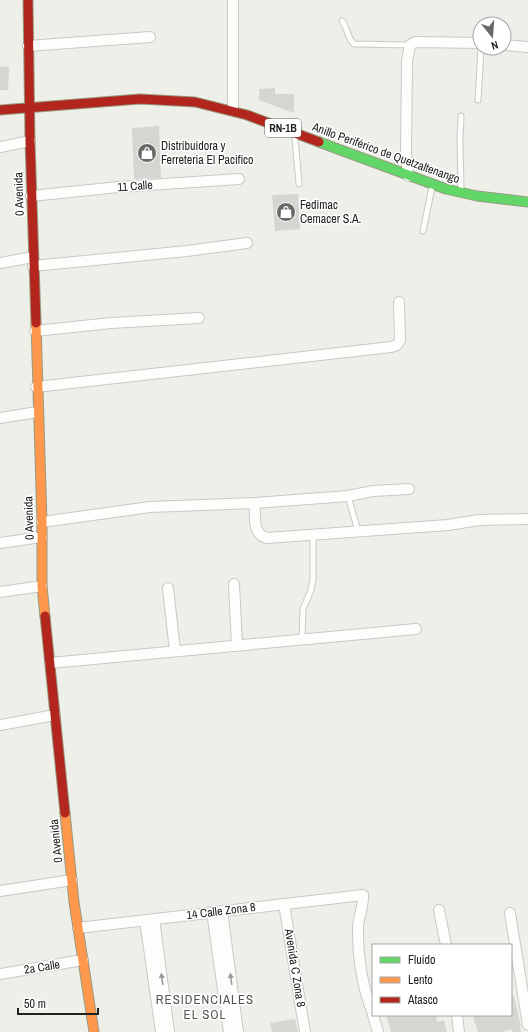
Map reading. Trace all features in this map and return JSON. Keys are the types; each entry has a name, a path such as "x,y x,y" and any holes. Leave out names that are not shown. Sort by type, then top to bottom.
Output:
{"main road":[{"name":"0 Avenida","path":"28,0 31,196 36,387 42,522 42,586 72,880 94,1032"},
{"name":"Anillo Periférico de Quetzaltenango","path":"0,110 116,100 155,99 196,102 233,111 295,132 408,176 461,193 507,201 528,202"}],"street":[{"path":"233,0 233,111"},
{"path":"28,46 150,37"},
{"path":"408,176 406,152 407,61 410,45 415,42 472,43"},
{"path":"512,46 528,47"},
{"path":"0,147 30,141"},
{"name":"11 Calle","path":"31,196 119,187 239,179"},
{"path":"0,263 187,251 247,243"},
{"path":"36,387 391,347 397,345 400,340 400,302"},
{"path":"35,331 111,323 199,318"},
{"path":"0,418 37,412"},
{"path":"42,522 150,507 254,503 348,496 373,491 409,489"},
{"path":"254,503 256,528 259,535 262,537 272,538 448,524 479,520 528,519"},
{"path":"0,543 42,537"},
{"path":"234,584 237,646"},
{"path":"0,592 42,586"},
{"path":"168,588 175,651"},
{"path":"50,663 416,629"},
{"path":"0,725 55,716"},
{"path":"0,892 72,880"},
{"name":"14 Calle Zona 8","path":"78,928 363,894 364,902 357,930 366,994 372,1012"},
{"name":"Avenida C Zona 8","path":"284,904 305,1032"},
{"path":"439,910 446,944"},
{"path":"217,912 229,1032"},
{"path":"217,912 238,1032"},
{"path":"510,913 528,1025"},
{"path":"150,920 161,1032"},
{"path":"150,920 169,1032"},
{"name":"2a Calle","path":"0,974 83,960"},
{"path":"373,1016 378,1032"},
{"path":"457,1016 459,1032"}],"lane":[{"path":"342,21 348,30 350,39 354,44 410,45"},
{"path":"478,100 481,56"},
{"path":"461,116 461,193"},
{"path":"295,132 299,184"},
{"path":"423,231 433,184"},
{"path":"348,496 358,531"},
{"path":"302,640 303,609 311,590 313,579 313,535"}],"building":[{"path":"0,66 9,67 8,90 0,90"},
{"path":"275,88 275,94 294,94 294,113 259,100 259,89"},
{"name":"Distribuidora y Ferreteria El Pacifico","path":"159,126 161,178 134,179 132,128"},
{"name":"Fedimac Cemacer S.A.","path":"298,194 300,229 275,231 272,195"},
{"path":"514,996 521,1032 512,1032 511,1029 503,1032 478,1032 473,1017 512,1016 512,997"},
{"path":"386,1016 436,1016 437,1022 444,1020 447,1032 391,1032"},
{"path":"295,1019 298,1032 272,1032 270,1023"}],"traffic: fast":[{"path":"319,142 446,189 477,196 528,202"}],"traffic: slow":[{"path":"36,323 42,522 42,586 45,616"},
{"path":"65,813 74,902 94,1032"}],"traffic: jam":[{"path":"28,0 30,141 36,323"},
{"path":"0,110 140,99 195,102 247,115 319,142"},
{"path":"45,616 65,813"}],"place":[{"name":"Distribuidora y Ferreteria El Pacifico","path":"147,153"},
{"name":"Fedimac Cemacer S.A.","path":"286,212"}],"district":[{"name":"RESIDENCIALES EL SOL","path":"205,1006"}]}
